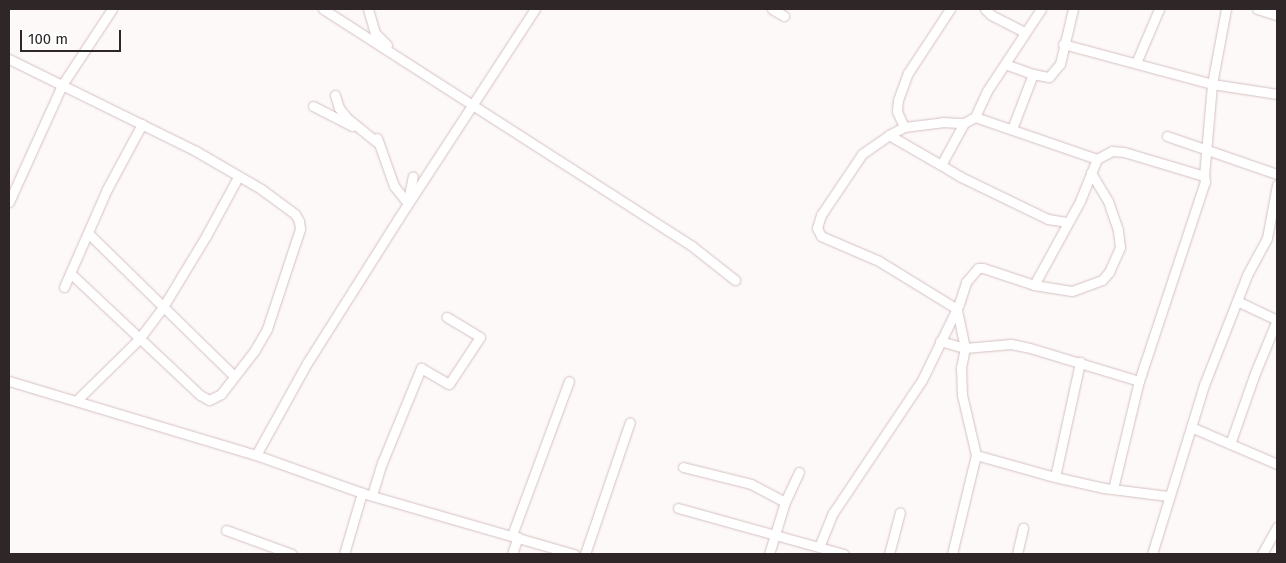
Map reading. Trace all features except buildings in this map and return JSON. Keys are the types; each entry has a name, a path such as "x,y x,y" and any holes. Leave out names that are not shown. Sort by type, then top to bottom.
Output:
{"street":[{"path":"9,202 62,85 112,9"},
{"path":"324,9 692,246 735,280"},
{"path":"368,9 374,33 399,58"},
{"path":"256,456 307,363 408,203 535,9"},
{"path":"772,9 784,16"},
{"path":"904,127 897,111 908,73 950,9"},
{"path":"985,9 991,15 1025,32"},
{"path":"941,165 964,124 975,117 988,91 1041,9"},
{"path":"1005,64 1034,74 1049,76 1060,64 1063,44 1073,9"},
{"path":"1136,63 1159,9"},
{"path":"1113,489 1139,381 1206,182 1204,176 1212,84 1226,9"},
{"path":"1258,9 1277,15"},
{"path":"1063,44 1212,84 1277,91"},
{"path":"9,59 194,150 261,189 295,214 300,229 267,328 255,350 221,394 209,400 200,396 71,274"},
{"path":"1012,129 1034,74"},
{"path":"334,95 339,108 361,131"},
{"path":"313,106 378,141 394,186 408,203"},
{"path":"975,117 1097,159"},
{"path":"952,554 976,455 961,389 961,368 966,348 957,309 929,290 879,262 821,236 818,232 821,215 862,154 904,127 942,122 964,124"},
{"path":"64,287 107,189 142,124"},
{"path":"889,135 961,177 1048,219 1068,222"},
{"path":"1167,136 1277,174"},
{"path":"1034,285 1048,263 1080,201 1097,159 1112,151 1124,152 1204,176"},
{"path":"819,547 833,513 922,380 957,309 966,282 978,268 1034,285 1072,291 1102,280 1109,272 1120,247 1118,230 1108,201 1091,174"},
{"path":"408,203 413,176"},
{"path":"76,400 139,339 163,307 206,236 238,177"},
{"path":"1152,554 1168,496 1204,385 1247,275 1267,238 1277,185"},
{"path":"88,233 234,376"},
{"path":"1230,444 1255,373 1277,320 1237,301"},
{"path":"372,495 382,463 421,368 449,384 480,338 447,317"},
{"path":"940,341 966,348 1011,344 1080,362 1139,381"},
{"path":"1055,477 1080,362"},
{"path":"9,381 256,456 362,493 574,554"},
{"path":"512,554 515,536 569,381"},
{"path":"584,554 630,422"},
{"path":"1191,427 1277,464"},
{"path":"976,455 1055,477 1113,489 1168,496"},
{"path":"683,467 751,484 786,502"},
{"path":"769,554 786,502 799,472"},
{"path":"344,554 362,493"},
{"path":"678,508 844,554"},
{"path":"888,554 900,512"},
{"path":"1262,554 1277,527"},
{"path":"1018,554 1023,528"},
{"path":"226,530 292,554"}]}
